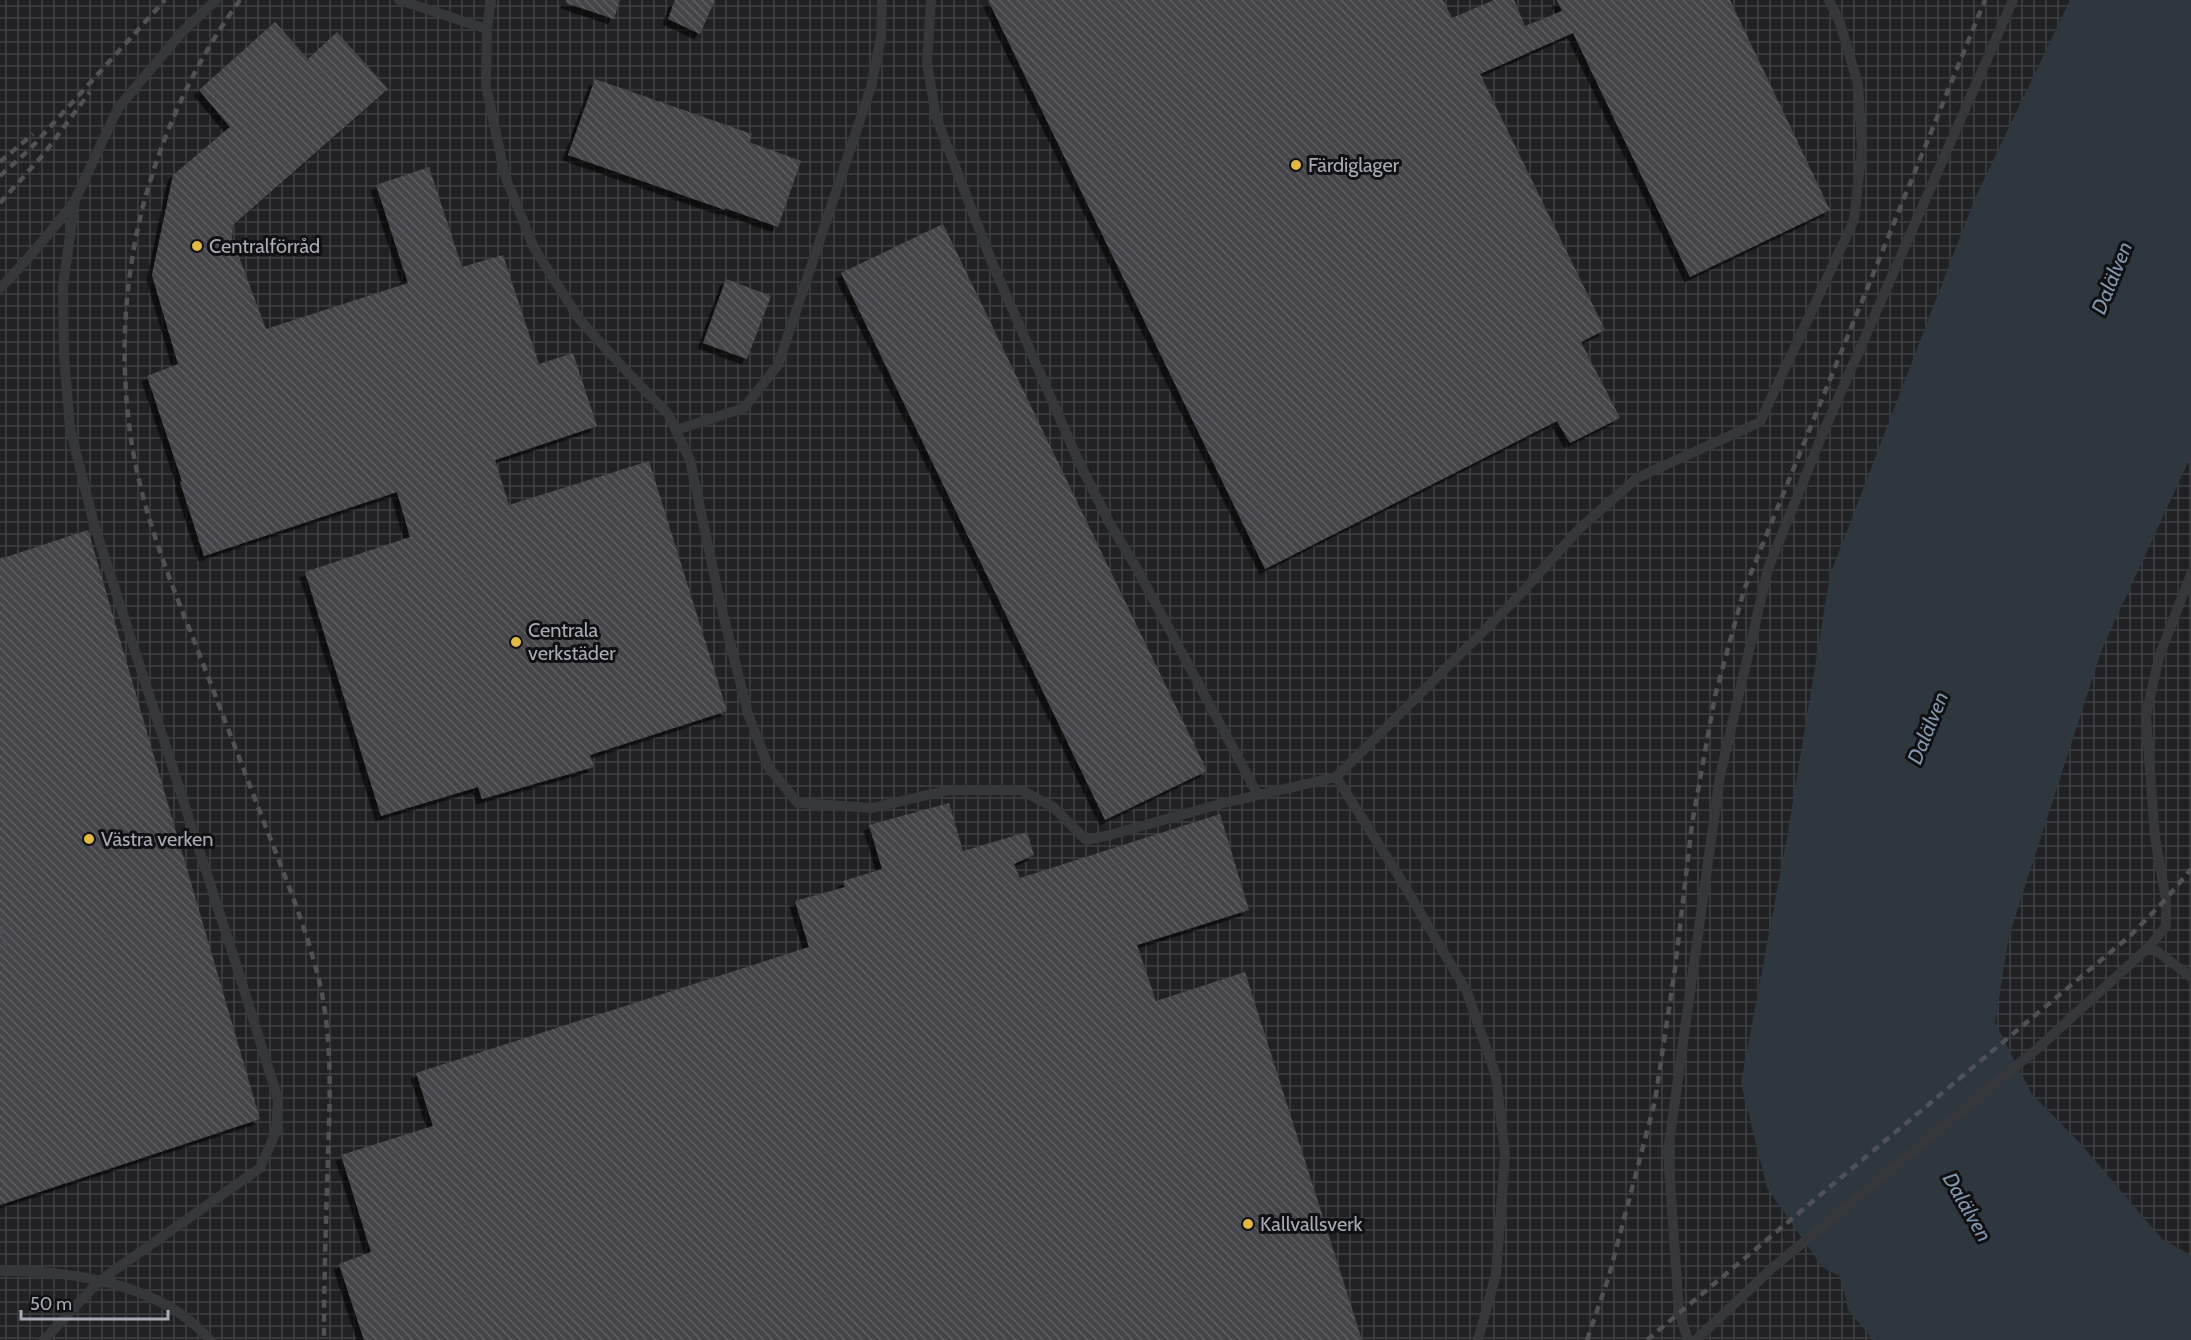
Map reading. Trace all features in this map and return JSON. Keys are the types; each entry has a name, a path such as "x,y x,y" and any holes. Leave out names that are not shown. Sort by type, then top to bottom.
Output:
{"lane":[{"path":"0,288 46,238 75,200 118,108 182,32 216,0"},
{"path":"399,0 487,29"},
{"path":"491,0 487,29 486,86 505,176 534,248 580,320 629,375 668,414 690,460 719,598 748,714 769,768 798,803 872,808 948,790 1021,790 1053,807 1086,840 1220,804 1336,777 1514,601 1580,528 1637,478 1760,422 1854,220 1862,147 1858,84 1840,23 1829,0"},
{"path":"676,430 744,408 778,365 872,87 881,37 882,0"},
{"path":"931,0 927,63 936,117 993,265 1078,460 1105,514 1136,567 1258,795"},
{"path":"1688,1340 1679,1312 1668,1151 1720,776 1768,569 1820,440 2013,0"},
{"path":"45,1340 99,1281 260,1168 276,1132 278,1098 94,524 70,428 64,356 63,286 75,200"},
{"path":"1696,1340 1770,1270 2039,1047 2150,946 2166,926 2166,899 2155,838 2146,716 2159,657 2191,574"},
{"path":"1336,777 1400,878 1467,992 1496,1076 1505,1155 1496,1274 1478,1340"},
{"path":"2150,946 2191,977"},
{"path":"0,1271 52,1271 99,1281 158,1299 198,1326 210,1340"}],"shaded area":[{"path":"0,0 2191,0 2191,1340 0,1340"}],"water":[{"name":"Dalälven","path":"2070,0 2191,0 2191,456 2102,649 2009,936 1995,1023 2032,1094 2081,1144 2162,1239 2191,1255 2191,1340 1873,1340 1848,1310 1841,1277 1822,1267 1767,1188 1741,1083 1787,837 1830,575 1975,198"}],"building":[{"path":"566,0 620,0 614,19 566,3"},
{"path":"675,0 715,0 700,34 668,19"},
{"name":"Färdiglager","path":"988,0 1443,0 1452,18 1494,0 1514,0 1525,26 1562,11 1557,0 1730,0 1830,210 1690,277 1573,33 1480,74 1605,330 1581,342 1620,418 1570,443 1557,421 1265,569"},
{"path":"275,22 308,59 337,32 388,89 233,225 232,238 266,329 408,283 376,185 429,167 462,267 503,255 539,364 573,353 597,426 495,460 509,505 649,461 727,711 590,755 594,767 482,799 478,787 381,816 305,572 410,537 397,492 204,556 147,376 178,364 152,275 173,175 230,127 199,90"},
{"path":"595,79 752,134 749,142 801,161 778,227 568,155"},
{"path":"943,224 1207,771 1105,820 841,273"},
{"path":"726,279 771,296 747,359 703,343"},
{"name":"Västra verken","path":"88,530 260,1119 0,1205 0,559"},
{"path":"949,803 963,851 1027,832 1034,855 1014,864 1020,878 1220,814 1249,910 1137,945 1156,1001 1245,972 1362,1340 364,1340 339,1264 371,1252 341,1155 433,1126 416,1073 809,947 795,901 845,887 843,881 882,869 869,825"}],"railway":[{"path":"0,176 31,148 165,0"},
{"path":"240,0 224,22 184,93 163,143 146,195 128,286 125,378 135,464 155,538 292,895 306,935 323,998 330,1089 324,1340"},
{"path":"1587,1340 1609,1276 1655,1101 1675,969 1692,824 1715,696 1744,590 1985,0"},
{"path":"0,203 43,155 90,92"},
{"path":"0,162 33,134"},
{"path":"1647,1340 2131,935 2191,869"},
{"path":"0,926 6,945"}],"place":[{"name":"Färdiglager","path":"1296,165"},
{"name":"Centralförråd","path":"197,246"},
{"name":"Centrala verkstäder","path":"516,642"},
{"name":"Västra verken","path":"89,839"},
{"name":"Kallvallsverk","path":"1248,1224"}]}
